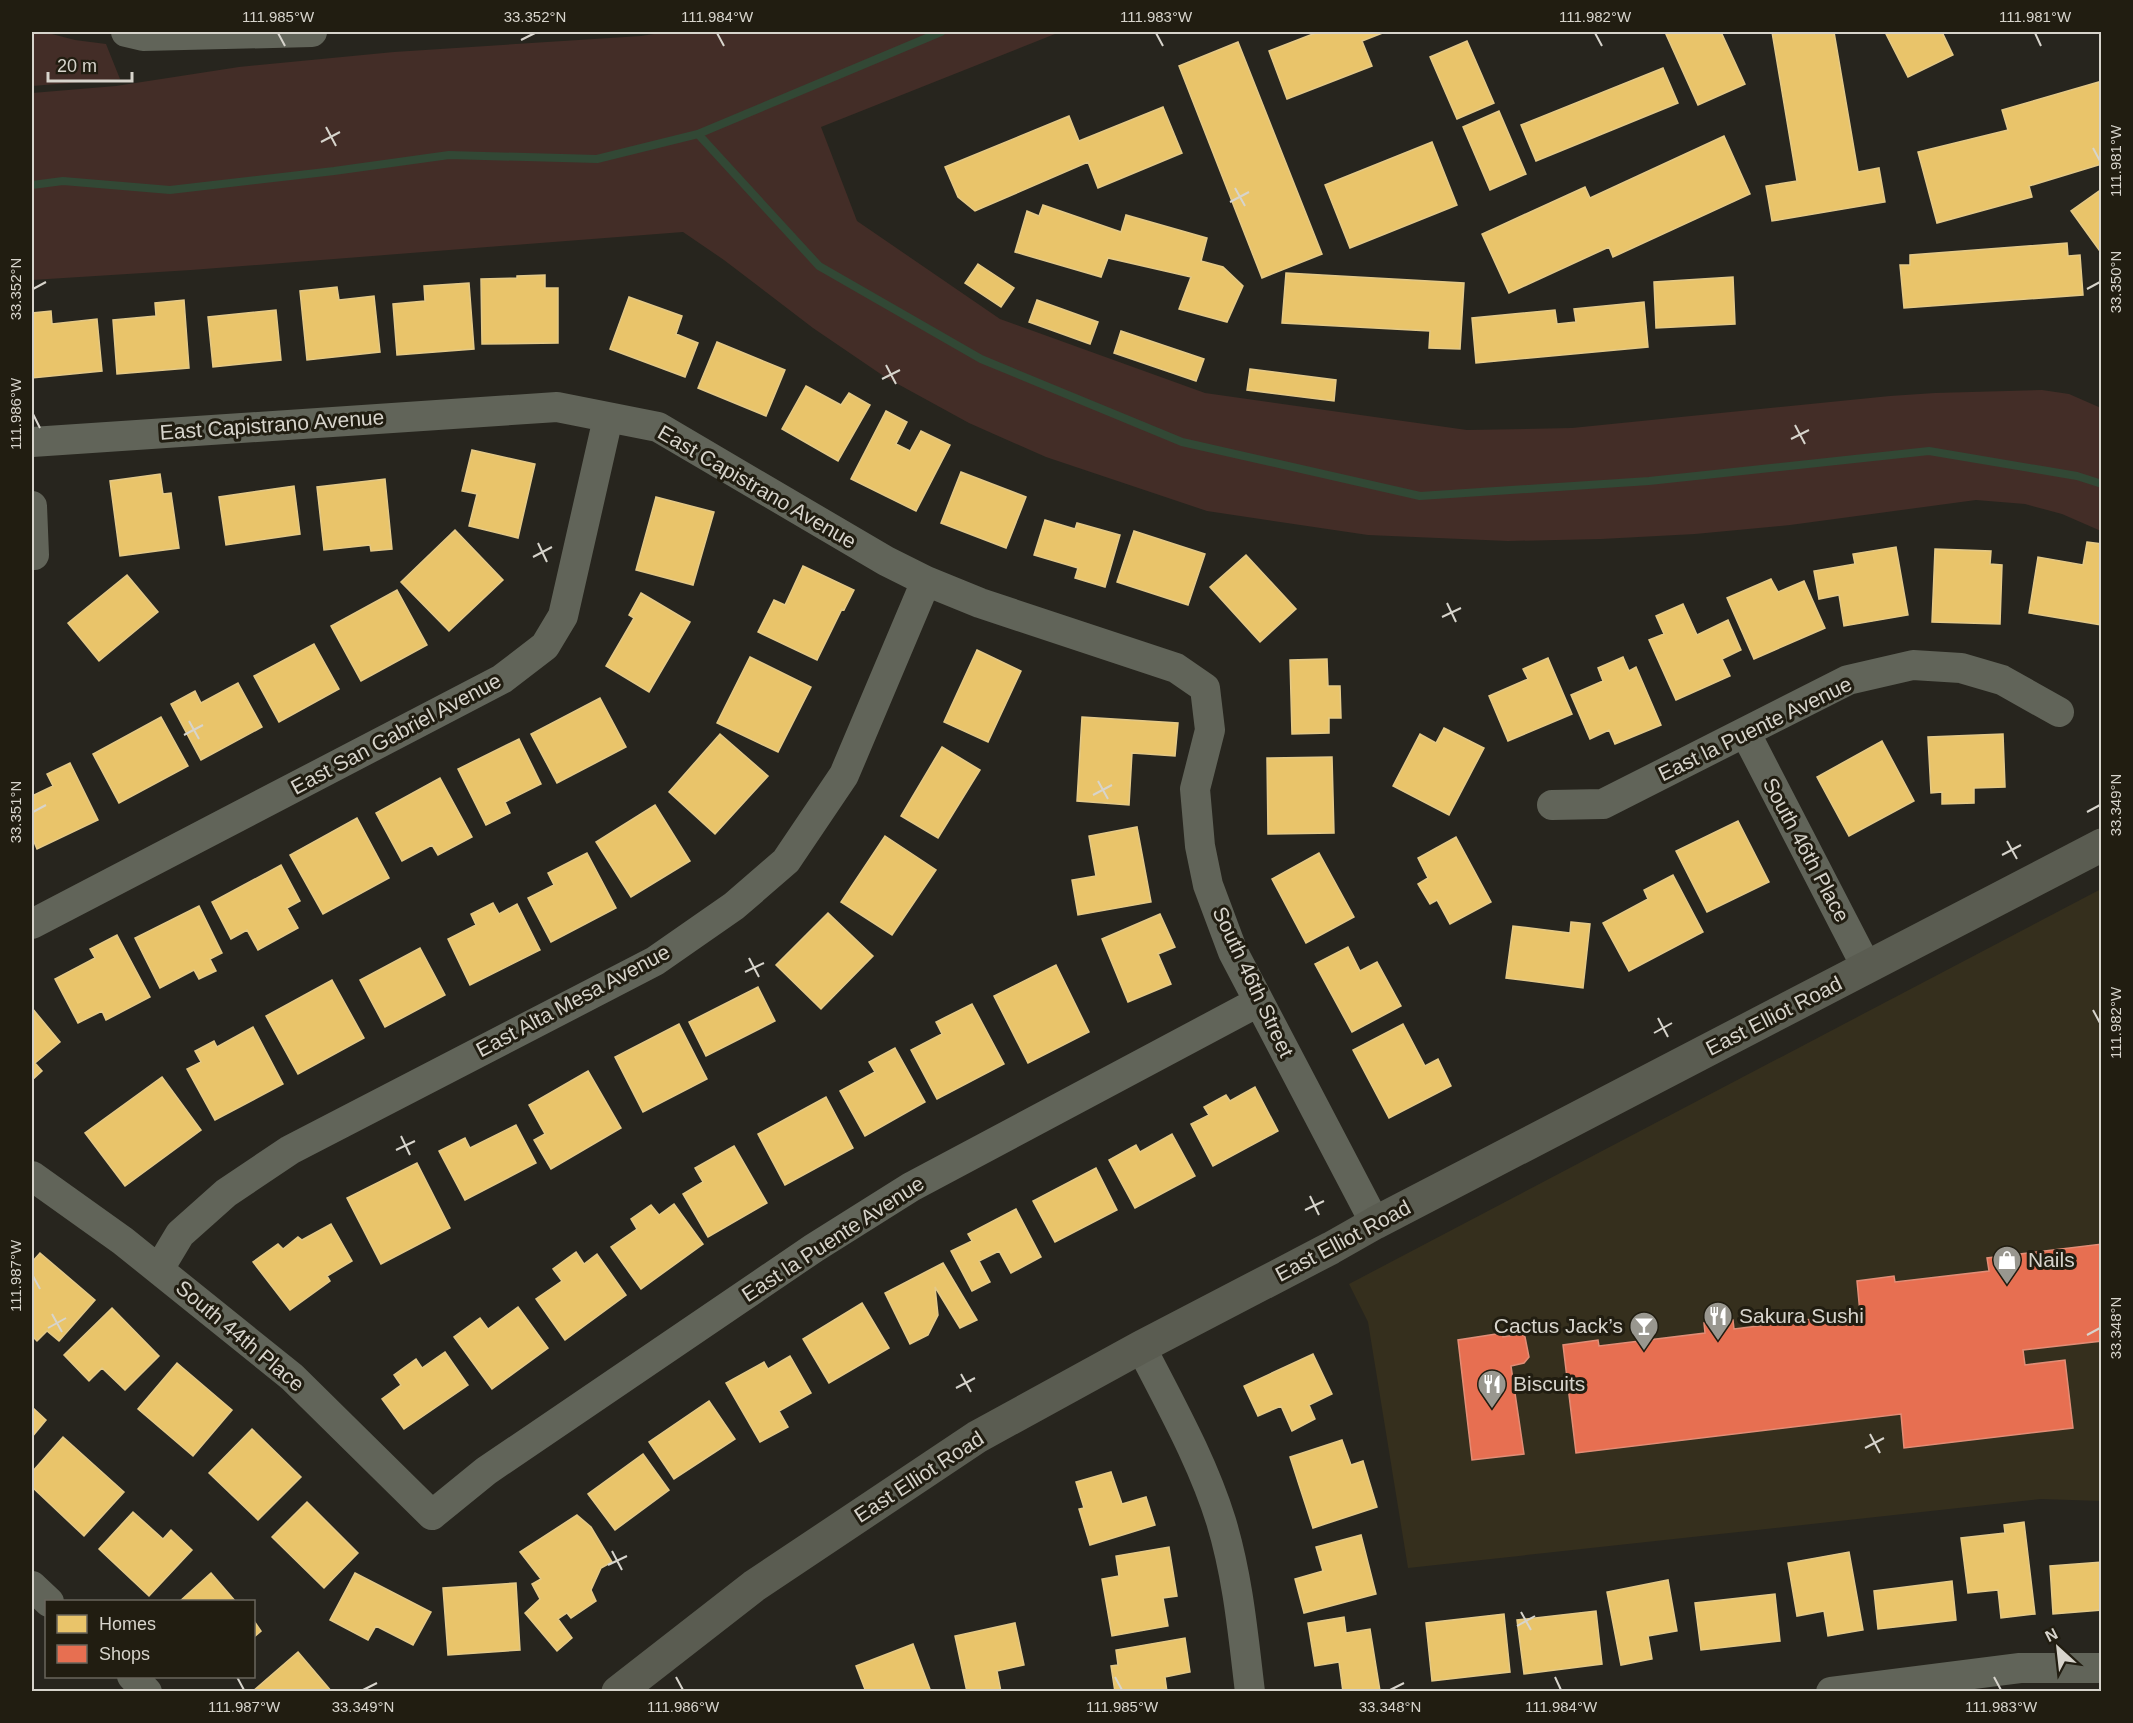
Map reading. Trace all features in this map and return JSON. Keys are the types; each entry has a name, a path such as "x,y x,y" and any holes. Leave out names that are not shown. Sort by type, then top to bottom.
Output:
{"main road":[{"name":"East Elliot Road","path":"618,1692 754,1586 977,1437 1375,1223 2102,845"}],"street":[{"path":"126,32 143,36 312,32"},
{"name":"East Capistrano Avenue","path":"32,442 557,407 658,427 886,561 926,581 980,603 1176,668 1205,688"},
{"name":"East San Gabriel Avenue","path":"32,924 502,679 545,646 562,616 608,418"},
{"path":"32,506 34,555"},
{"name":"East Alta Mesa Avenue","path":"159,1269 180,1234 226,1193 290,1150 655,961 734,906 786,861 844,776 926,581"},
{"name":"East la Puente Avenue","path":"1552,805 1603,804 1848,680 1913,665 1961,668 2002,680 2059,712"},
{"name":"South 46th Street","path":"1205,688 1210,730 1195,789 1200,846 1208,885 1233,952 1375,1223"},
{"name":"South 46th Place","path":"1744,732 1867,968"},
{"name":"East la Puente Avenue","path":"432,1515 486,1471 814,1248 911,1187 1258,1002"},
{"name":"South 44th Place","path":"32,1176 123,1241 292,1377 432,1515"},
{"path":"1141,1347 1196,1456 1220,1521 1239,1595 1250,1692"},
{"path":"32,1587 47,1600"},
{"path":"1831,1692 2020,1668 2102,1668"},
{"path":"133,1678 147,1692"}],"shaded area":[{"path":"32,32 44,32 75,40 106,44 120,79 32,86"},
{"path":"667,32 1060,32 821,127 857,221 1000,319 1205,393 1467,430 1572,428 1935,393 2042,390 2069,394 2101,408 2101,531 2062,514 2025,504 1976,500 1790,525 1695,534 1508,541 1368,535 1207,511 1046,457 969,423 885,377 813,328 724,260 683,232 32,280 32,93 116,86 239,67 394,52 641,36"},
{"path":"2101,889 2101,1501 2041,1499 1408,1568 1368,1322 1349,1284"}],"building: Homes":[{"path":"1318,32 1385,32 1362,41 1372,66 1287,99 1269,51"},
{"path":"1665,32 1721,32 1745,84 1698,105"},
{"path":"1772,32 1834,32 1858,172 1879,168 1885,202 1772,221 1766,186 1797,181"},
{"path":"1885,32 1942,32 1953,55 1908,77"},
{"path":"1467,41 1494,103 1457,119 1430,57"},
{"path":"1238,42 1322,254 1262,278 1179,66"},
{"path":"1663,68 1678,103 1536,161 1521,125"},
{"path":"2102,81 2102,164 2029,186 2032,197 1937,223 1918,152 2008,130 2002,110"},
{"path":"1163,107 1182,153 1098,188 1088,162 975,211 958,197 945,167 1069,116 1079,141"},
{"path":"1499,111 1526,174 1490,190 1463,127"},
{"path":"1724,136 1750,194 1613,257 1609,247 1509,293 1482,234 1585,187 1590,198"},
{"path":"1432,142 1457,205 1350,248 1325,185"},
{"path":"2102,189 2102,254 2071,211"},
{"path":"1043,205 1121,232 1126,215 1207,238 1201,261 1223,267 1243,286 1227,322 1179,309 1191,277 1108,258 1101,277 1015,252 1027,211 1039,216"},
{"path":"2067,243 2068,256 2080,255 2083,295 1904,308 1900,265 1910,265 1910,255"},
{"path":"978,264 1014,288 1001,307 965,283"},
{"path":"1286,273 1464,283 1460,349 1429,348 1430,331 1282,323"},
{"path":"545,275 545,288 558,288 558,343 482,344 481,279"},
{"path":"1733,277 1735,324 1656,328 1654,282"},
{"path":"469,283 474,349 397,355 393,304 425,301 424,286"},
{"path":"337,287 339,300 374,296 380,352 307,360 300,291"},
{"path":"629,297 682,316 676,334 698,343 685,377 610,349"},
{"path":"184,300 189,368 117,374 113,320 156,316 155,303"},
{"path":"1037,300 1098,322 1090,344 1029,322"},
{"path":"1644,302 1648,347 1476,363 1472,318 1555,310 1557,324 1576,322 1574,309"},
{"path":"276,310 281,360 213,367 208,317"},
{"path":"51,311 52,324 97,319 102,371 32,378 32,313"},
{"path":"1121,331 1204,359 1196,381 1114,353"},
{"path":"717,342 785,370 766,416 698,388"},
{"path":"1250,369 1336,380 1334,401 1247,390"},
{"path":"806,386 841,405 849,393 870,405 838,461 782,429"},
{"path":"886,411 907,422 896,444 910,451 921,431 950,445 916,511 851,479"},
{"path":"472,450 535,464 518,538 469,526 477,494 462,491"},
{"path":"961,472 1026,497 1006,548 941,523"},
{"path":"160,474 163,494 171,493 179,548 120,556 110,481"},
{"path":"385,479 392,549 371,551 370,545 324,550 317,487"},
{"path":"294,486 300,534 226,545 219,497"},
{"path":"656,497 714,512 693,585 636,570"},
{"path":"1045,520 1075,529 1077,523 1120,535 1105,587 1075,578 1078,568 1034,555"},
{"path":"455,530 503,580 449,631 401,582"},
{"path":"1134,531 1205,554 1188,605 1117,582"},
{"path":"2087,542 2102,544 2102,625 2029,613 2038,557 2083,565"},
{"path":"1896,547 1908,615 1844,626 1839,595 1819,599 1814,571 1855,564 1853,554"},
{"path":"1935,549 1991,551 1990,564 2002,565 2000,624 1932,622"},
{"path":"1246,555 1296,609 1260,642 1210,587"},
{"path":"803,566 854,590 817,660 758,632 774,600 785,605"},
{"path":"127,575 158,612 99,661 68,623"},
{"path":"1771,579 1778,592 1804,581 1825,628 1754,659 1727,598"},
{"path":"397,590 427,645 361,681 331,626"},
{"path":"641,593 690,622 649,692 606,666 634,618 629,615"},
{"path":"1683,604 1697,635 1728,620 1741,650 1722,659 1730,676 1676,700 1649,640 1664,634 1656,616"},
{"path":"314,644 339,689 279,722 254,676"},
{"path":"977,650 1021,671 988,742 944,722"},
{"path":"750,657 811,687 778,752 717,723"},
{"path":"1623,657 1629,671 1636,667 1661,725 1615,744 1609,730 1590,739 1571,695 1603,681 1598,668"},
{"path":"1548,658 1572,714 1508,741 1489,696 1528,679 1523,669"},
{"path":"1327,659 1328,686 1340,686 1341,718 1329,718 1329,733 1292,734 1290,660"},
{"path":"238,683 262,727 201,760 171,704 195,691 201,703"},
{"path":"600,698 626,747 557,783 531,734"},
{"path":"161,717 188,766 119,803 93,754"},
{"path":"1082,717 1178,723 1175,756 1132,753 1129,805 1077,801"},
{"path":"1444,728 1484,748 1449,815 1393,786 1420,734 1436,743"},
{"path":"720,734 768,776 715,834 669,792"},
{"path":"2003,734 2005,787 1974,788 1974,803 1942,804 1942,792 1931,793 1928,737"},
{"path":"519,739 541,784 505,802 510,813 486,825 458,769"},
{"path":"1882,741 1914,801 1849,836 1817,777"},
{"path":"942,747 980,770 938,838 901,816"},
{"path":"1332,757 1334,833 1268,834 1267,758"},
{"path":"70,763 98,820 37,849 32,837 32,796 53,786 47,774"},
{"path":"440,778 472,837 438,855 432,845 402,861 376,813"},
{"path":"655,805 690,861 631,897 596,842"},
{"path":"357,818 389,878 323,914 290,855"},
{"path":"1738,821 1769,882 1707,912 1676,851"},
{"path":"1137,827 1151,902 1078,915 1072,880 1096,876 1089,836"},
{"path":"885,836 936,870 892,935 841,902"},
{"path":"1456,837 1491,902 1450,924 1437,900 1430,904 1418,884 1428,878 1418,858"},
{"path":"587,853 616,908 551,942 528,898 554,885 548,873"},
{"path":"1319,853 1354,917 1306,943 1272,879"},
{"path":"281,865 300,901 287,908 298,928 258,950 247,930 231,939 212,902"},
{"path":"1673,875 1703,932 1629,971 1603,923 1648,899 1644,890"},
{"path":"493,903 499,914 517,904 540,950 470,985 448,939 476,925 471,914"},
{"path":"199,906 222,953 210,959 216,971 199,979 194,970 160,988 135,938"},
{"path":"828,913 873,956 821,1009 776,965"},
{"path":"1160,914 1175,947 1158,954 1171,984 1128,1002 1102,939"},
{"path":"1571,922 1590,924 1583,988 1506,978 1513,926 1570,933"},
{"path":"117,935 150,997 106,1020 102,1011 78,1023 55,979 95,958 90,949"},
{"path":"1348,947 1360,971 1377,962 1401,1006 1352,1032 1315,964"},
{"path":"420,948 445,995 385,1027 360,980"},
{"path":"1056,965 1089,1032 1028,1063 994,996"},
{"path":"332,980 364,1038 298,1074 266,1016"},
{"path":"758,987 775,1021 706,1056 689,1022"},
{"path":"972,1004 1004,1064 937,1099 911,1050 942,1034 936,1022"},
{"path":"32,1008 60,1042 35,1063 42,1071 32,1080"},
{"path":"679,1024 707,1079 643,1112 615,1057"},
{"path":"1403,1024 1425,1066 1438,1059 1451,1086 1389,1118 1353,1050"},
{"path":"253,1027 283,1084 215,1120 187,1069 201,1062 195,1051 214,1041 217,1047"},
{"path":"895,1048 925,1102 865,1136 840,1091 875,1072 869,1062"},
{"path":"588,1071 621,1128 551,1169 534,1140 545,1134 529,1105"},
{"path":"162,1077 201,1130 125,1186 85,1133"},
{"path":"1255,1087 1278,1131 1213,1166 1191,1124 1209,1115 1204,1107 1226,1095 1230,1101"},
{"path":"826,1097 853,1148 785,1185 758,1134"},
{"path":"516,1125 536,1163 465,1200 439,1151 465,1138 470,1148"},
{"path":"1172,1134 1195,1176 1135,1208 1109,1160 1136,1145 1140,1152"},
{"path":"734,1146 767,1203 708,1237 683,1194 703,1182 695,1168"},
{"path":"417,1163 450,1228 381,1264 347,1198"},
{"path":"1096,1168 1117,1210 1055,1242 1033,1201"},
{"path":"674,1204 703,1244 641,1289 611,1247 637,1229 631,1219 651,1205 659,1215"},
{"path":"1016,1209 1041,1257 1011,1273 999,1251 979,1261 990,1282 972,1291 951,1251 972,1241 968,1234"},
{"path":"331,1224 352,1261 327,1276 330,1281 290,1310 253,1262 278,1244 283,1249 298,1237 302,1240"},
{"path":"576,1252 584,1264 597,1254 626,1295 565,1340 536,1299 562,1281 553,1269"},
{"path":"40,1253 95,1300 59,1341 47,1331 37,1341 32,1336 32,1262"},
{"path":"943,1263 977,1320 960,1328 935,1287 938,1315 928,1335 910,1344 885,1293"},
{"path":"862,1303 889,1348 829,1383 803,1339"},
{"path":"518,1307 548,1348 492,1389 454,1337 480,1318 488,1329"},
{"path":"112,1308 159,1356 125,1390 102,1368 89,1381 64,1355"},
{"path":"445,1352 468,1385 404,1429 382,1399 401,1385 394,1375 416,1359 422,1368"},
{"path":"1313,1354 1332,1394 1309,1405 1315,1419 1292,1431 1281,1406 1258,1416 1244,1386"},
{"path":"790,1356 811,1393 779,1411 788,1427 760,1442 726,1383 764,1362 768,1369"},
{"path":"177,1363 232,1410 193,1456 138,1409"},
{"path":"709,1401 735,1439 674,1479 649,1442"},
{"path":"32,1407 46,1420 32,1437"},
{"path":"252,1429 301,1477 258,1520 209,1473"},
{"path":"63,1437 124,1492 84,1536 32,1487 32,1472"},
{"path":"1342,1440 1351,1465 1363,1461 1377,1507 1313,1528 1290,1457"},
{"path":"643,1454 669,1490 615,1530 588,1494"},
{"path":"1111,1472 1122,1504 1146,1497 1155,1525 1090,1545 1079,1509 1084,1508 1076,1482"},
{"path":"307,1502 358,1553 324,1588 272,1537"},
{"path":"133,1512 163,1539 171,1530 192,1550 149,1596 99,1549"},
{"path":"577,1515 591,1527 612,1562 601,1568 591,1590 596,1601 571,1618 567,1613 558,1619 572,1638 557,1651 525,1613 540,1599 532,1584 541,1579 520,1552"},
{"path":"2024,1522 2035,1614 2001,1618 1998,1590 1968,1593 1961,1538 2005,1533 2004,1525"},
{"path":"1361,1535 1376,1594 1304,1613 1295,1579 1323,1571 1316,1547"},
{"path":"1169,1547 1177,1596 1163,1598 1168,1626 1112,1636 1102,1579 1119,1576 1116,1556"},
{"path":"1849,1552 1863,1630 1828,1636 1824,1611 1797,1616 1788,1563"},
{"path":"2102,1562 2102,1610 2053,1614 2050,1566"},
{"path":"211,1573 234,1600 181,1600"},
{"path":"355,1573 431,1612 413,1645 376,1626 368,1640 330,1620"},
{"path":"1668,1580 1677,1631 1648,1636 1652,1659 1621,1665 1607,1592"},
{"path":"1952,1581 1956,1620 1878,1629 1874,1591"},
{"path":"516,1583 520,1650 448,1655 443,1588"},
{"path":"1775,1594 1780,1641 1701,1650 1695,1603"},
{"path":"1596,1611 1602,1664 1524,1674 1517,1620"},
{"path":"1504,1614 1510,1672 1432,1681 1426,1623"},
{"path":"1344,1617 1346,1633 1370,1629 1380,1691 1343,1692 1339,1662 1315,1666 1308,1623"},
{"path":"255,1622 261,1631 255,1636"},
{"path":"1015,1623 1024,1665 997,1671 1001,1692 967,1692 955,1636"},
{"path":"1185,1638 1190,1672 1165,1677 1167,1692 1115,1692 1111,1666 1118,1665 1116,1650"},
{"path":"913,1644 931,1692 866,1692 856,1666"},
{"path":"298,1652 332,1692 252,1692"}],"building: Shops":[{"path":"2102,1244 2102,1341 2023,1350 2025,1365 2065,1360 2073,1428 1904,1448 1901,1414 1576,1453 1563,1345 1598,1340 1599,1346 1705,1333 1704,1323 1733,1320 1734,1329 1860,1313 1857,1281 1894,1276 1895,1282 1989,1271 1987,1258"},
{"name":"Biscuits","path":"1502,1333 1503,1337 1521,1334 1525,1337 1529,1357 1524,1363 1511,1366 1524,1454 1472,1460 1458,1340"}],"waterway":[{"path":"32,185 63,181 170,190 449,155 597,159 698,134 941,32"},
{"path":"698,134 819,266 981,359 1182,442 1420,496 1649,481 1929,451 2077,476 2102,484"}],"place":[{"name":"Nails","path":"2007,1286"},
{"name":"Sakura Sushi","path":"1718,1342"},
{"name":"Cactus Jack’s","path":"1644,1352"},
{"name":"Biscuits","path":"1492,1410"}]}
